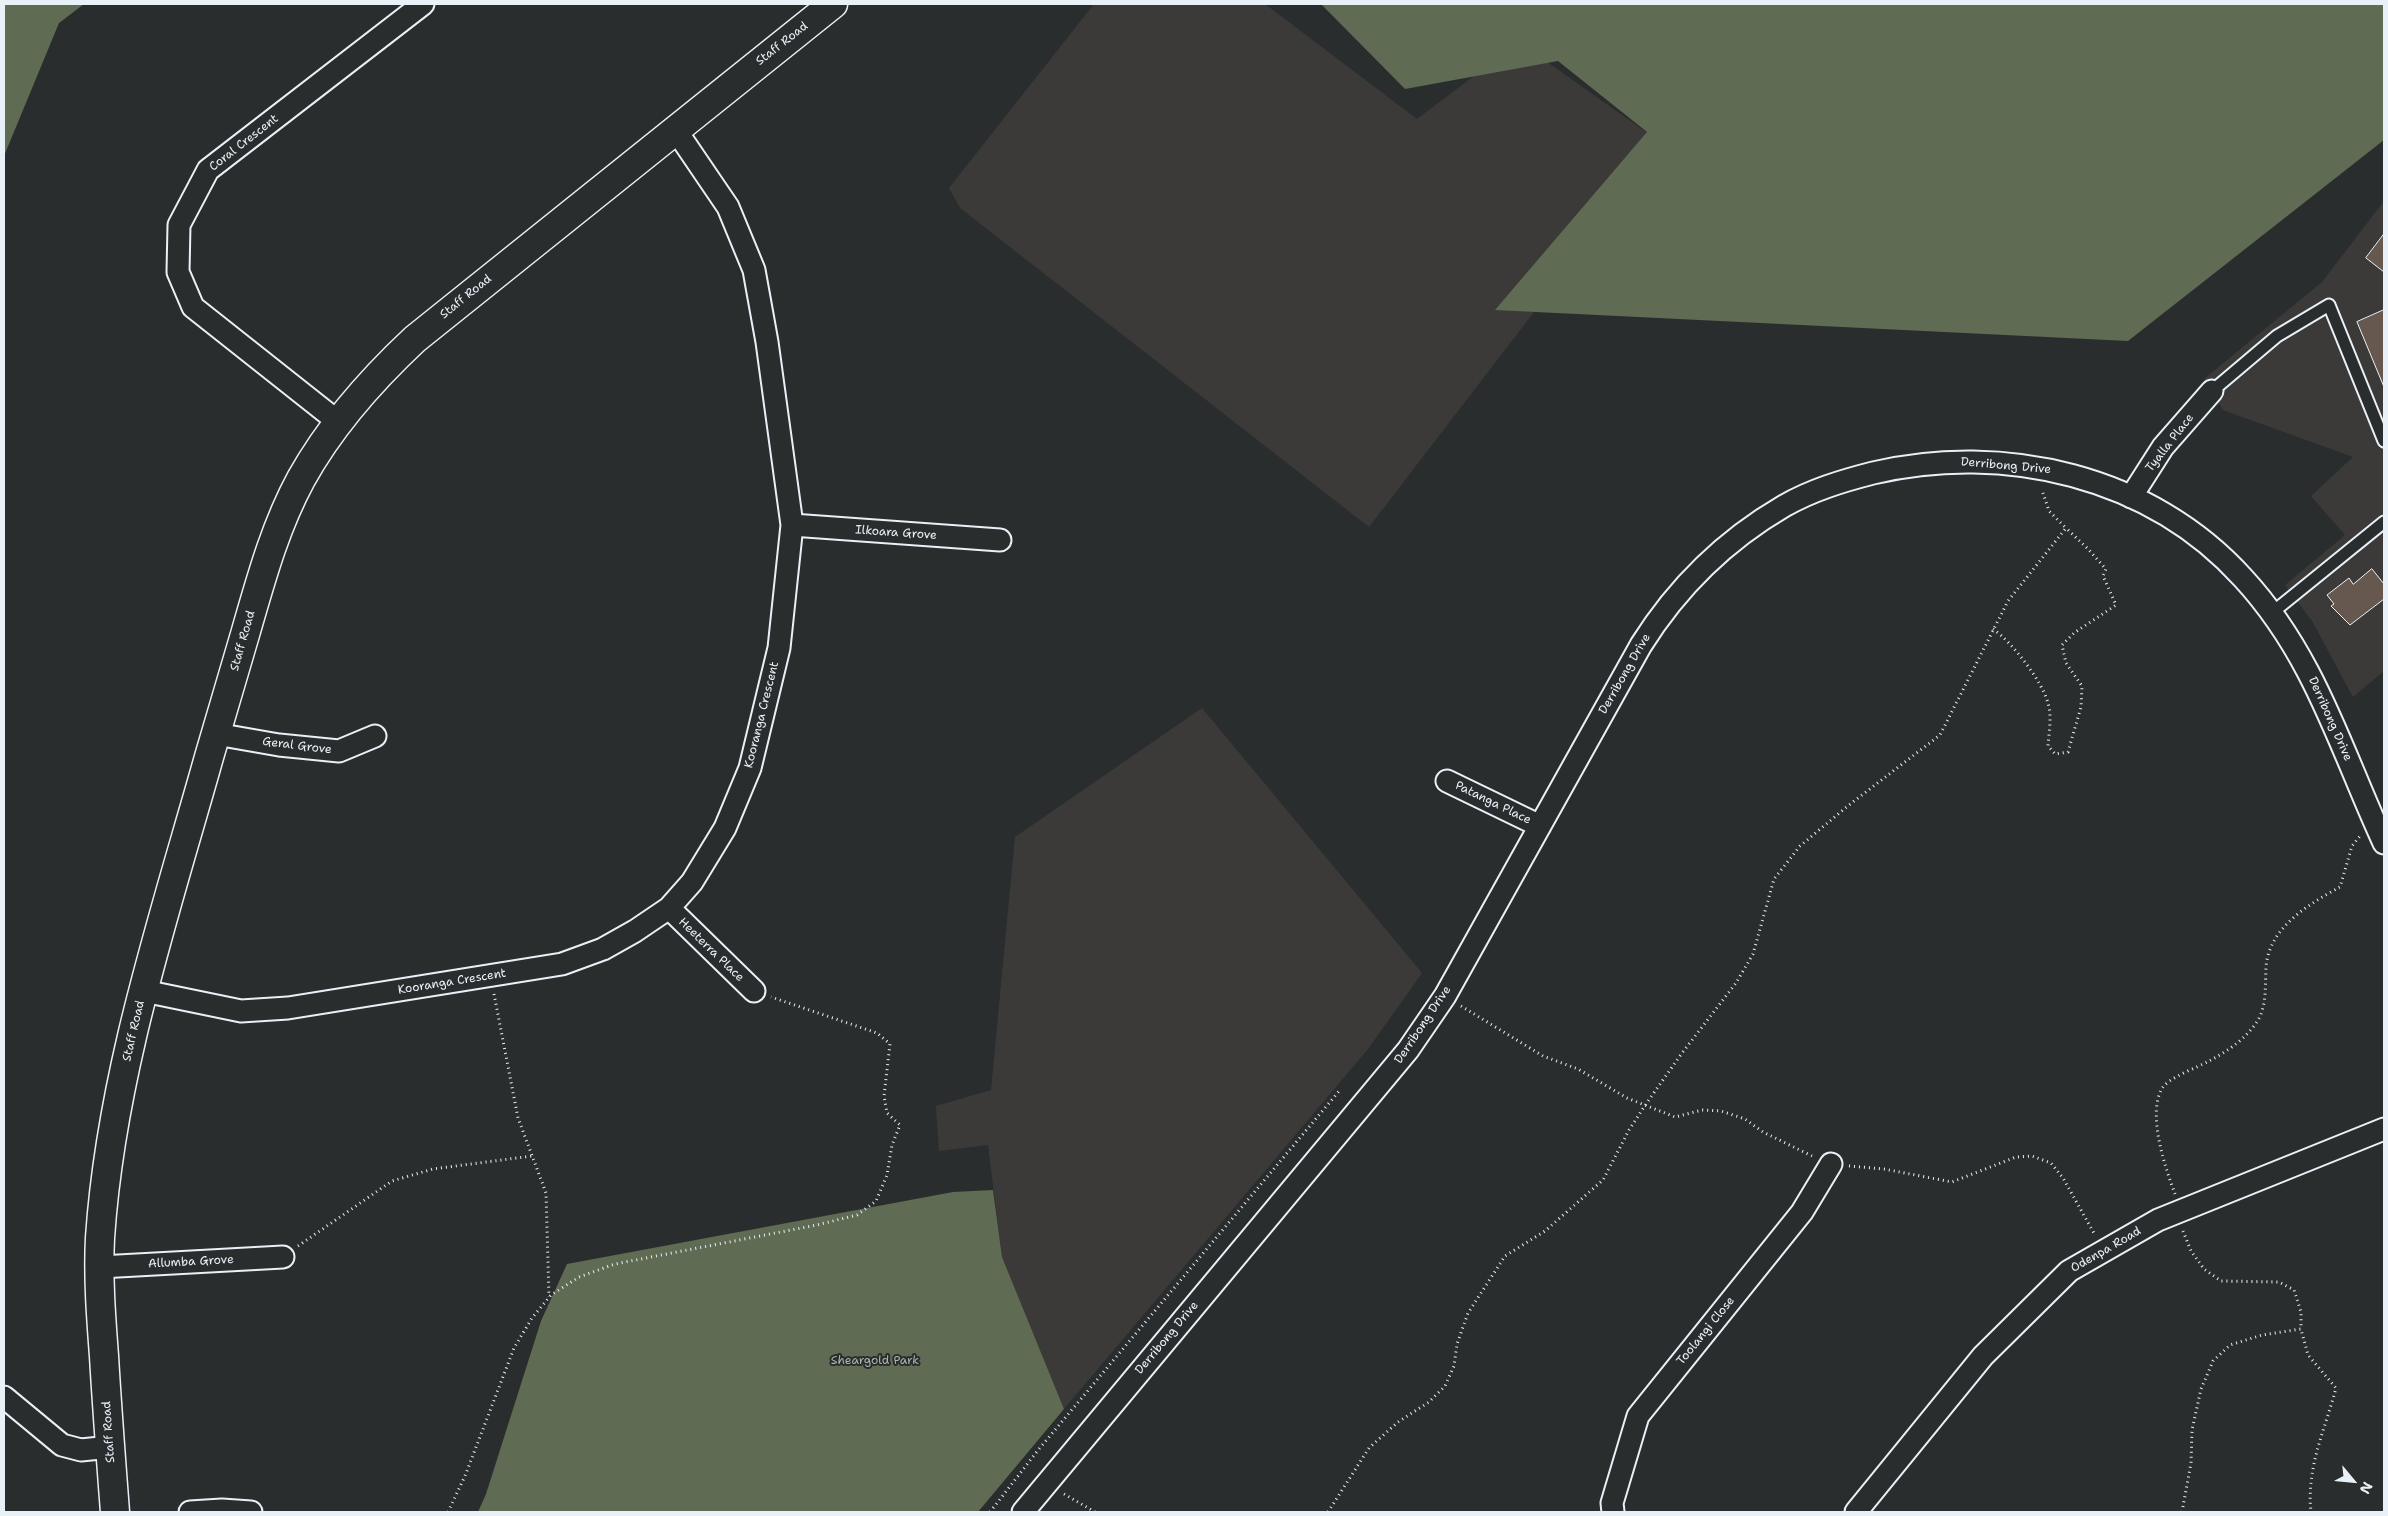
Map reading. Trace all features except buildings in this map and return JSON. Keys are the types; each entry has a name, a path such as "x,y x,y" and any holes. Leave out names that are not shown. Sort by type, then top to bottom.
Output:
{"street":[{"name":"Coral Crescent","path":"337,421 193,307 178,272 179,225 208,170 422,4"},
{"name":"Staff Road","path":"116,1512 110,1448 100,1267 103,1209 117,1108 144,990 216,734 271,546 300,481 337,421 382,369 415,339 675,129 834,4"},
{"name":"Kooranga Crescent","path":"144,990 241,1011 288,1008 562,964 603,949 669,908 692,882 725,828 750,768 779,648 792,525 768,351 754,270 728,207 675,129"},
{"name":"Tyalla Place","path":"2131,497 2163,447 2212,391"},
{"name":"Derribong Drive","path":"1022,1512 1246,1242 1394,1069 1445,996 1654,624 1668,604 1707,561 1747,530 1785,505 1830,485 1893,468 1951,461 1990,462 2044,468 2097,483 2131,497 2162,513 2210,548 2241,576 2273,612 2294,645 2327,709 2380,834"},
{"name":"Ilkoara Grove","path":"792,525 1000,540"},
{"name":"Geral Grove","path":"216,734 279,745 339,751 375,736"},
{"name":"Patanga Place","path":"1447,781 1540,826"},
{"name":"Heeterra Place","path":"669,908 754,991"},
{"name":"Odenpa Road","path":"1856,1512 1983,1356 2069,1271 2158,1220 2384,1129"},
{"name":"Toolangi Close","path":"1613,1512 1612,1503 1638,1416 1802,1212 1831,1164"},
{"name":"Allumba Grove","path":"100,1267 283,1257"},
{"path":"4,1397 62,1445 80,1450 110,1448"},
{"path":"190,1512 222,1510 251,1512"}],"lane":[{"path":"2212,391 2276,336 2329,305 2384,441"},
{"path":"2273,612 2384,522"}],"path":[{"path":"1993,629 2005,637 2025,660 2048,703 2048,746 2055,754 2068,752 2082,707 2082,686 2066,663 2062,645 2074,633 2116,606 2102,576 2106,569 2049,511 2042,487 2044,468"},
{"path":"1328,1512 1369,1448 1398,1422 1429,1402 1445,1386 1454,1366 1457,1344 1468,1313 1505,1256 1545,1231 1604,1180 1629,1130 1646,1104 1682,1052 1736,983 1753,954 1774,879 1807,840 1940,735 1967,687 2008,601 2066,528"},
{"path":"2311,1512 2308,1491 2314,1459 2336,1388 2308,1355 2301,1329 2301,1312 2294,1290 2279,1282 2221,1281 2204,1268 2191,1251 2182,1230 2182,1211 2162,1160 2157,1118 2161,1090 2177,1076 2210,1061 2236,1045 2258,1019 2264,1001 2266,963 2273,941 2292,918 2318,899 2340,887 2352,846 2360,835 2380,834"},
{"path":"491,976 518,1118 546,1193 550,1297"},
{"path":"448,1512 465,1476 514,1348 532,1318 550,1297 579,1277 616,1264 817,1226 857,1215 876,1200 887,1175 892,1145 900,1125 887,1113 884,1096 890,1044 877,1033 754,991"},
{"path":"1445,996 1543,1056 1578,1069 1627,1098 1675,1117 1702,1110 1721,1111 1745,1119 1763,1132 1794,1149 1831,1164 1884,1169 1952,1182 2016,1157 2032,1156 2051,1164 2063,1178 2104,1251"},
{"path":"990,1512 1039,1449 1340,1090"},
{"path":"283,1257 392,1181 433,1169 532,1156"},
{"path":"2182,1512 2191,1463 2192,1430 2201,1389 2213,1361 2230,1345 2262,1335 2301,1329"},
{"path":"1046,1483 1095,1512"}],"shaded area":[{"path":"1094,4 1265,4 1417,119 1519,42 1663,144 1369,527 960,208 949,188"},
{"path":"2384,201 2384,671 2353,697 2312,621 2285,585 2345,535 2311,496 2353,457 2223,410 2204,379 2322,282"},
{"path":"1202,708 1422,973 1368,1049 1064,1409 1002,1257 988,1145 939,1151 936,1106 991,1090 1015,837"}],"green space":[{"path":"4,4 84,4 59,23 4,156"},
{"path":"1321,4 2384,4 2384,140 2128,341 1495,310 1647,132 1558,61 1405,89"},
{"name":"Sheargold Park","path":"993,1190 1002,1257 1064,1409 978,1512 478,1512 486,1494 541,1321 567,1264 953,1192"}]}
